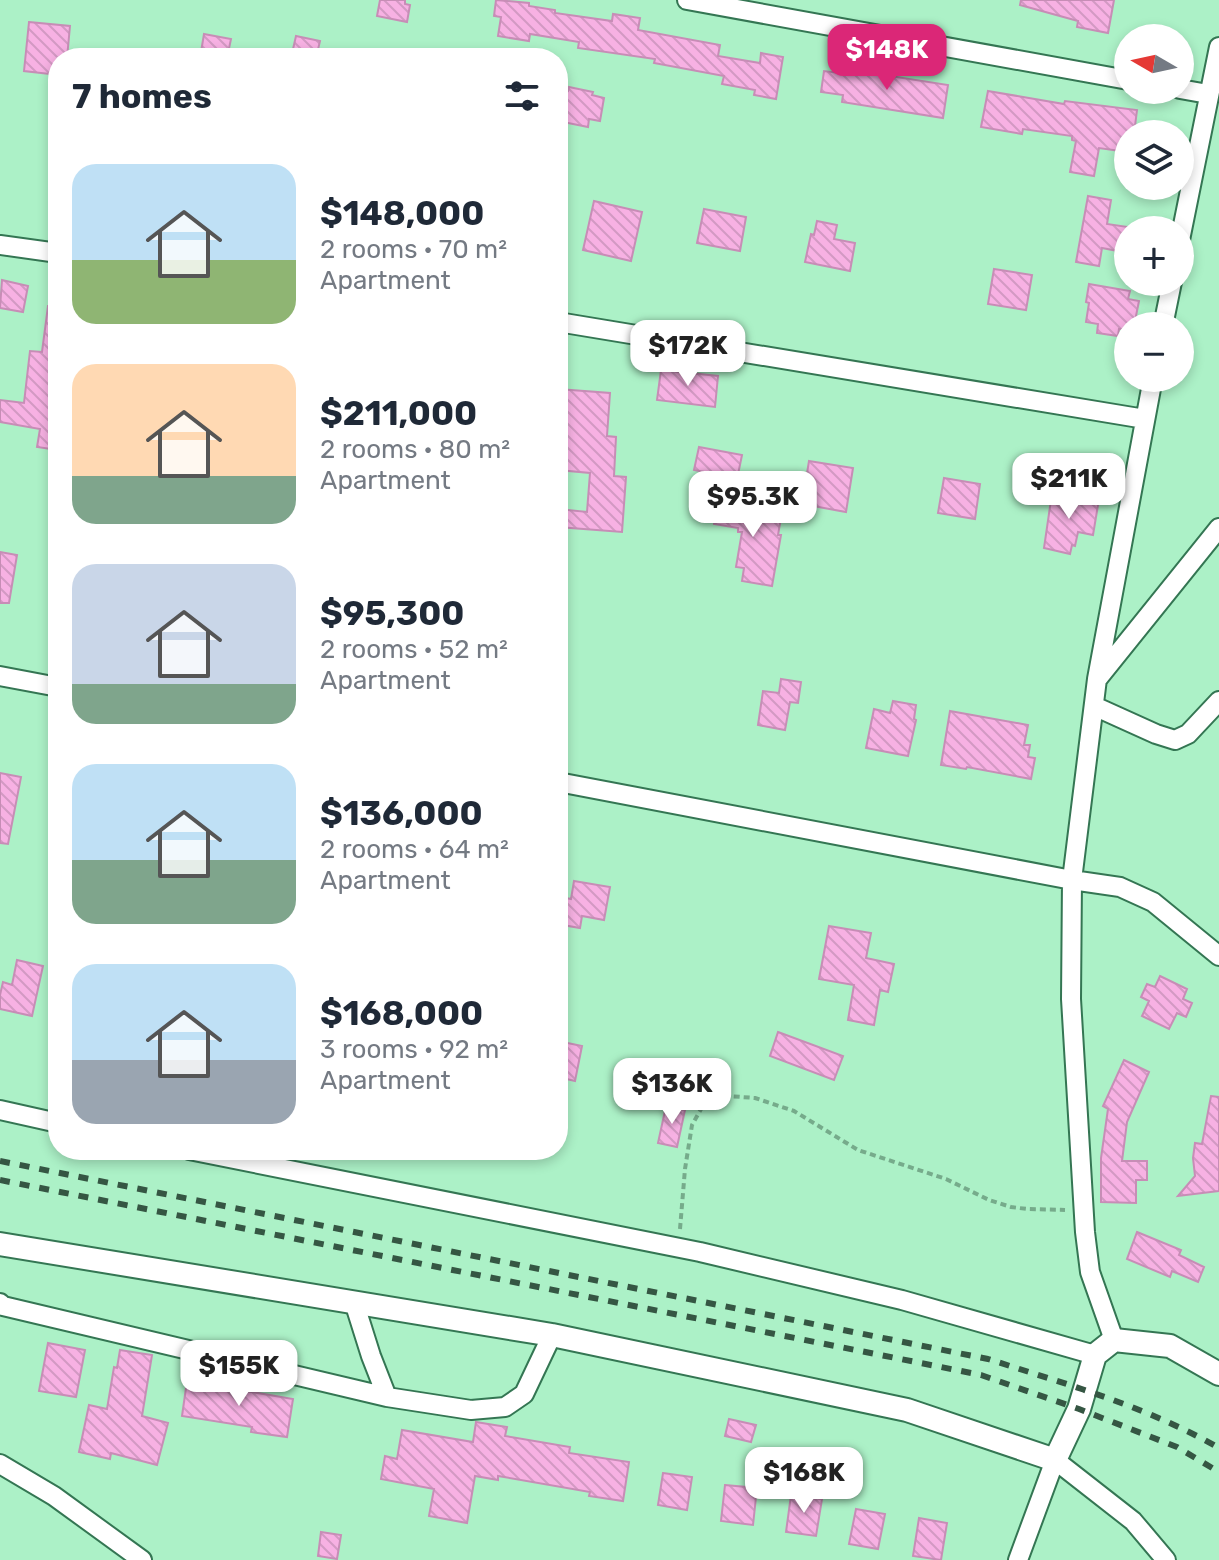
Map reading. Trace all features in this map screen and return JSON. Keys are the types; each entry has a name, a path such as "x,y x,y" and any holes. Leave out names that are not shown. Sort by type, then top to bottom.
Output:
{"street":[{"path":"687,0 1114,77"},
{"path":"1185,216 1219,47"},
{"path":"1194,92 1208,94"},
{"path":"0,245 48,252"},
{"path":"568,324 1145,419"},
{"path":"1114,1340 1090,1272 1084,1211 1071,999 1072,880 1097,679 1150,392"},
{"path":"1097,679 1219,528"},
{"path":"1203,548 1219,559"},
{"path":"0,676 48,685"},
{"path":"1094,706 1175,740 1188,734 1219,701"},
{"path":"568,784 1120,887 1153,902 1219,956"},
{"path":"0,1110 48,1121"},
{"path":"239,1160 678,1248 902,1300 1095,1355"},
{"path":"0,1244 552,1335 907,1410 1055,1460 1133,1521 1166,1560"},
{"path":"354,1302 387,1397"},
{"path":"0,1303 387,1397 471,1410 505,1407 524,1394 552,1335"},
{"path":"1018,1560 1055,1460 1079,1409 1095,1355 1114,1340 1170,1346 1219,1374"},
{"path":"0,1464 54,1496 142,1560"}],"path":[{"path":"678,1248 692,1125 701,1109 714,1098 728,1096 755,1098 794,1111 858,1150 946,1179 989,1200 1027,1209 1084,1211"}],"building":[{"path":"380,0 405,0 405,4 410,5 407,22 377,16"},
{"path":"496,0 529,3 529,6 555,10 555,13 612,21 613,14 640,18 638,30 720,45 718,56 760,63 761,53 783,57 776,99 754,95 755,90 722,84 724,76 654,63 655,59 578,48 579,42 530,34 529,41 498,36 501,17 494,16"},
{"path":"1021,0 1114,0 1108,33 1077,27 1078,21 1020,5"},
{"path":"29,22 70,26 68,48 48,48 48,74 24,71"},
{"path":"204,34 231,39 229,48 202,48"},
{"path":"296,36 320,41 318,48 293,48"},
{"path":"848,66 865,68 864,72 948,85 943,118 842,102 843,95 821,92 824,71 847,74"},
{"path":"569,87 593,92 592,95 604,98 600,121 589,119 588,127 568,123"},
{"path":"988,91 1064,104 1065,101 1137,110 1136,120 1114,120 1114,150 1099,148 1094,176 1070,172 1076,141 1072,140 1072,136 1023,129 1022,134 981,127"},
{"path":"1088,196 1111,200 1107,224 1114,225 1114,250 1102,248 1099,266 1076,262"},
{"path":"594,201 642,212 631,261 583,250"},
{"path":"704,209 746,217 740,251 697,243"},
{"path":"817,221 837,225 834,239 855,243 850,271 805,262"},
{"path":"994,269 1032,275 1026,310 988,304"},
{"path":"2,280 28,286 23,312 0,308"},
{"path":"1089,284 1114,288 1114,296 1129,296 1128,299 1139,301 1137,312 1114,312 1114,335 1097,333 1098,324 1086,322 1089,303 1086,302"},
{"path":"48,306 48,449 37,447 40,429 0,422 0,400 24,403 30,351 42,352"},
{"path":"661,370 718,376 715,407 657,400"},
{"path":"568,390 610,393 607,436 616,437 614,476 626,477 622,532 568,528 568,510 587,512 590,473 568,471"},
{"path":"699,447 742,455 735,489 712,485 714,476 694,470"},
{"path":"809,461 853,468 846,512 802,504"},
{"path":"944,478 980,484 975,519 938,513"},
{"path":"1052,493 1099,499 1093,535 1078,532 1070,554 1044,548"},
{"path":"718,501 767,507 766,514 781,518 772,586 742,581 744,568 736,567 742,532 738,532 738,528 714,524"},
{"path":"0,552 17,555 9,603 0,603"},
{"path":"781,679 801,682 798,703 790,702 785,730 758,725 763,691 779,693"},
{"path":"893,701 916,705 908,756 866,748 874,709 890,713"},
{"path":"950,711 1028,725 1024,745 1030,745 1028,757 1035,758 1031,779 941,765"},
{"path":"0,773 21,777 8,844 0,843"},
{"path":"574,881 610,887 604,920 582,916 580,928 568,926 568,898 571,899"},
{"path":"829,926 871,933 866,958 894,964 888,992 880,990 874,1025 848,1020 854,985 819,979"},
{"path":"17,960 43,966 32,1016 0,1009 3,982 12,985"},
{"path":"1160,976 1187,989 1183,999 1192,1003 1186,1017 1177,1013 1169,1029 1142,1016 1149,1001 1141,997 1147,984 1155,987"},
{"path":"778,1032 843,1056 834,1080 770,1056"},
{"path":"568,1043 582,1046 575,1081 568,1079"},
{"path":"1124,1060 1149,1072 1127,1122 1122,1161 1147,1161 1147,1180 1136,1180 1136,1203 1101,1202 1101,1158 1108,1109 1103,1106"},
{"path":"1211,1096 1219,1097 1219,1191 1178,1196 1195,1176 1195,1143 1202,1144"},
{"path":"666,1106 685,1110 677,1147 658,1143"},
{"path":"1137,1232 1181,1250 1179,1255 1204,1267 1198,1282 1172,1271 1170,1277 1127,1259"},
{"path":"48,1343 85,1350 76,1397 39,1391"},
{"path":"120,1350 152,1355 142,1416 168,1423 157,1465 111,1453 110,1459 79,1452 89,1405 107,1409"},
{"path":"187,1381 293,1399 287,1437 251,1432 252,1427 182,1416"},
{"path":"729,1419 756,1425 751,1442 725,1436"},
{"path":"476,1422 507,1427 505,1436 570,1447 569,1453 629,1462 623,1501 498,1476 498,1480 475,1476 467,1523 429,1516 434,1489 381,1479 385,1456 397,1459 402,1430 473,1442"},
{"path":"663,1473 692,1477 687,1510 658,1505"},
{"path":"725,1485 757,1488 753,1525 721,1521"},
{"path":"791,1495 822,1499 816,1536 786,1532"},
{"path":"856,1509 885,1514 878,1549 849,1544"},
{"path":"919,1518 947,1523 941,1560 913,1556"},
{"path":"321,1532 341,1535 337,1559 318,1556"}],"railway":[{"path":"0,1161 988,1359 1135,1408 1219,1448"},
{"path":"0,1180 981,1375 1177,1447 1219,1472"}]}
